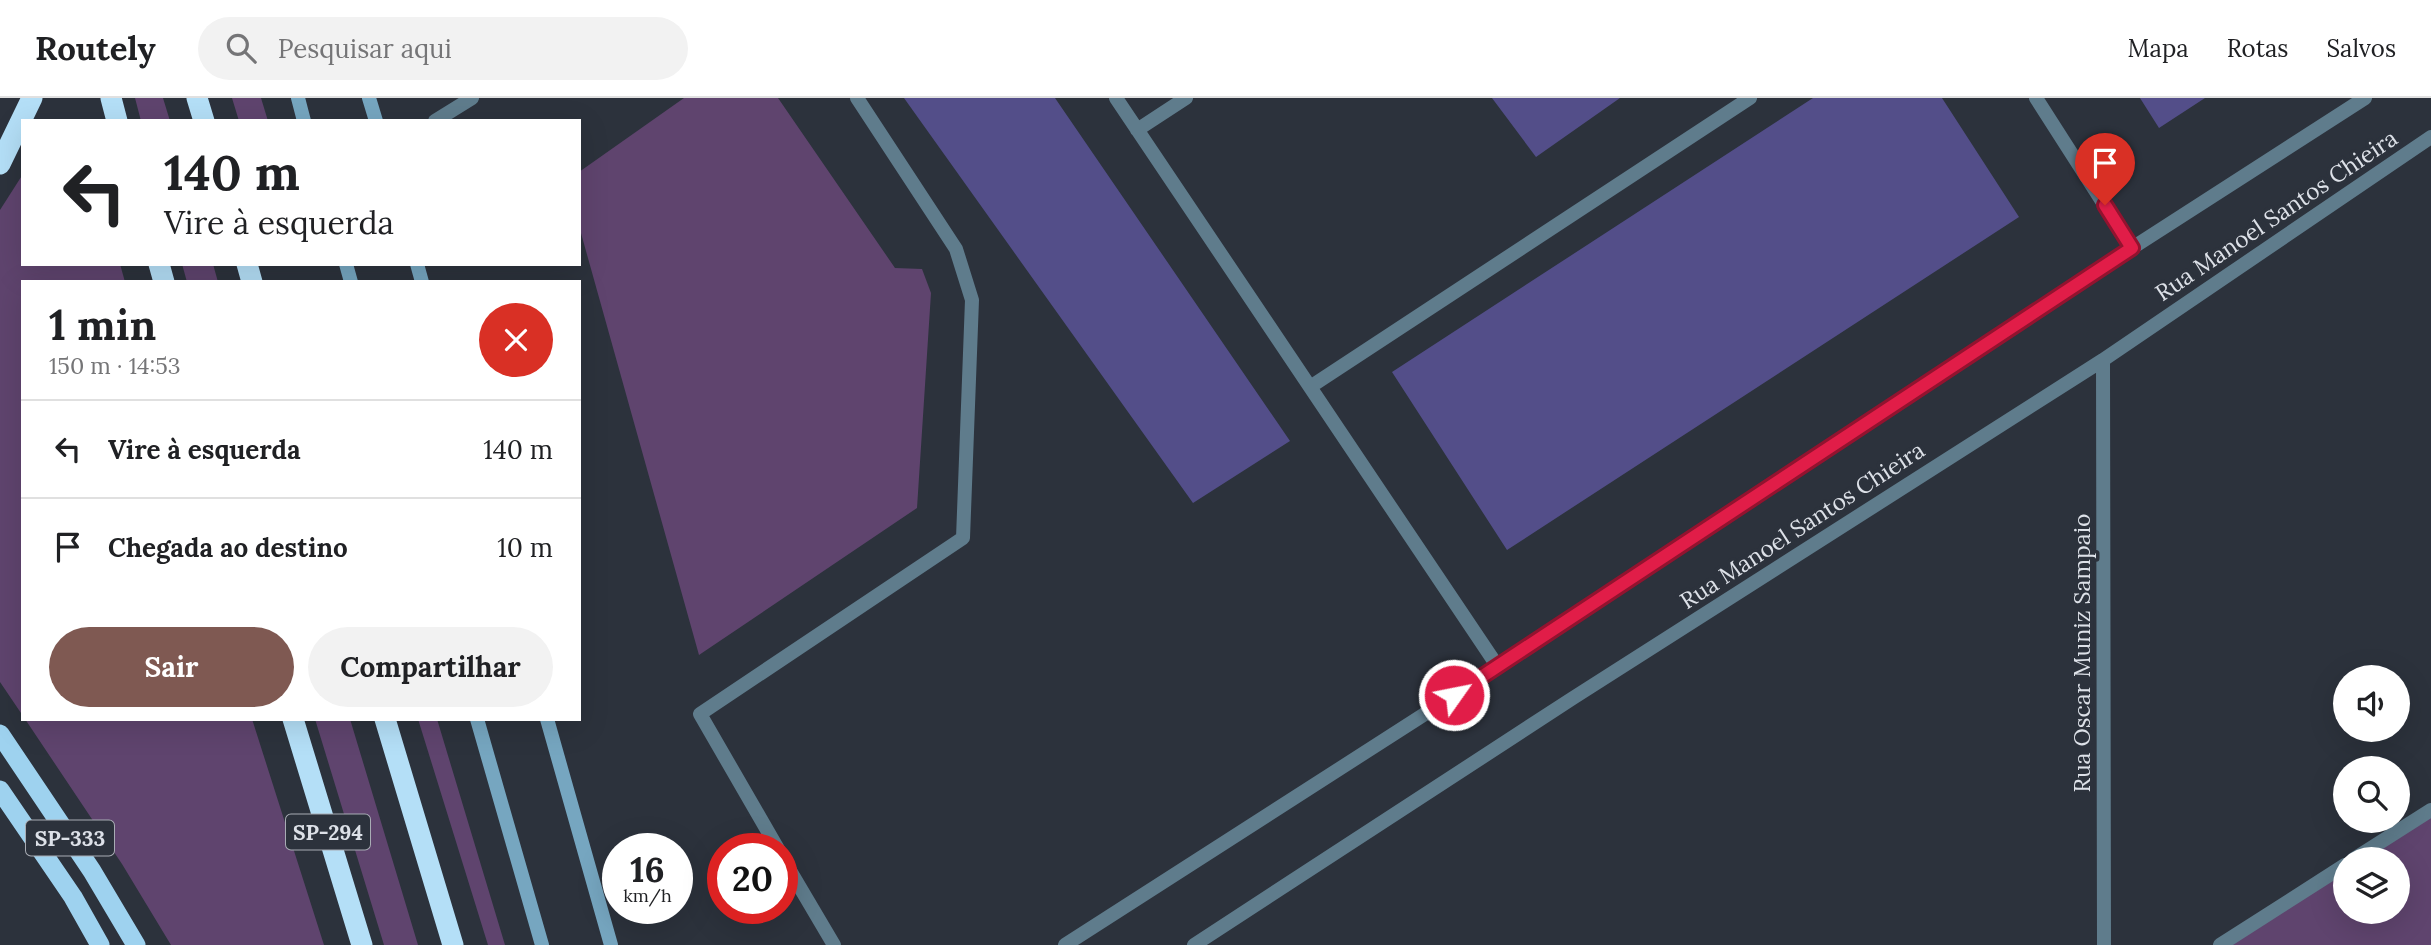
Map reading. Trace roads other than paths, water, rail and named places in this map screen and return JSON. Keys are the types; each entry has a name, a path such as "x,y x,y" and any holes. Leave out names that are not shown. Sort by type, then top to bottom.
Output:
{"highway":[{"path":"23,119 32,98"},
{"path":"111,98 116,119"},
{"path":"197,98 203,119"},
{"path":"0,164 10,150 21,124"},
{"name":"SP-294","path":"294,721 362,945"},
{"path":"386,721 453,945"},
{"name":"SP-333","path":"0,734 92,871 136,945"},
{"name":"SP-333","path":"0,790 73,897 100,945"}],"main road":[{"path":"298,98 303,119"},
{"path":"369,98 375,119"},
{"path":"478,721 542,945"},
{"path":"548,721 611,945"}],"street":[{"path":"438,119 472,98"},
{"path":"769,833 700,714 963,538 972,300 957,249 857,98"},
{"path":"1116,98 1497,667"},
{"path":"1137,130 1186,98"},
{"path":"1310,387 1750,98"},
{"path":"2036,98 2132,248"},
{"path":"1065,945 1497,667 2132,248 2365,98"},
{"name":"Rua Manoel Santos Chieira","path":"1194,945 1573,698 2103,360 2431,137"},
{"name":"Rua Oscar Muniz Sampaio","path":"2103,360 2105,945"},
{"path":"2373,847 2431,810"},
{"path":"2220,945 2333,873"},
{"path":"798,883 834,945"}]}
